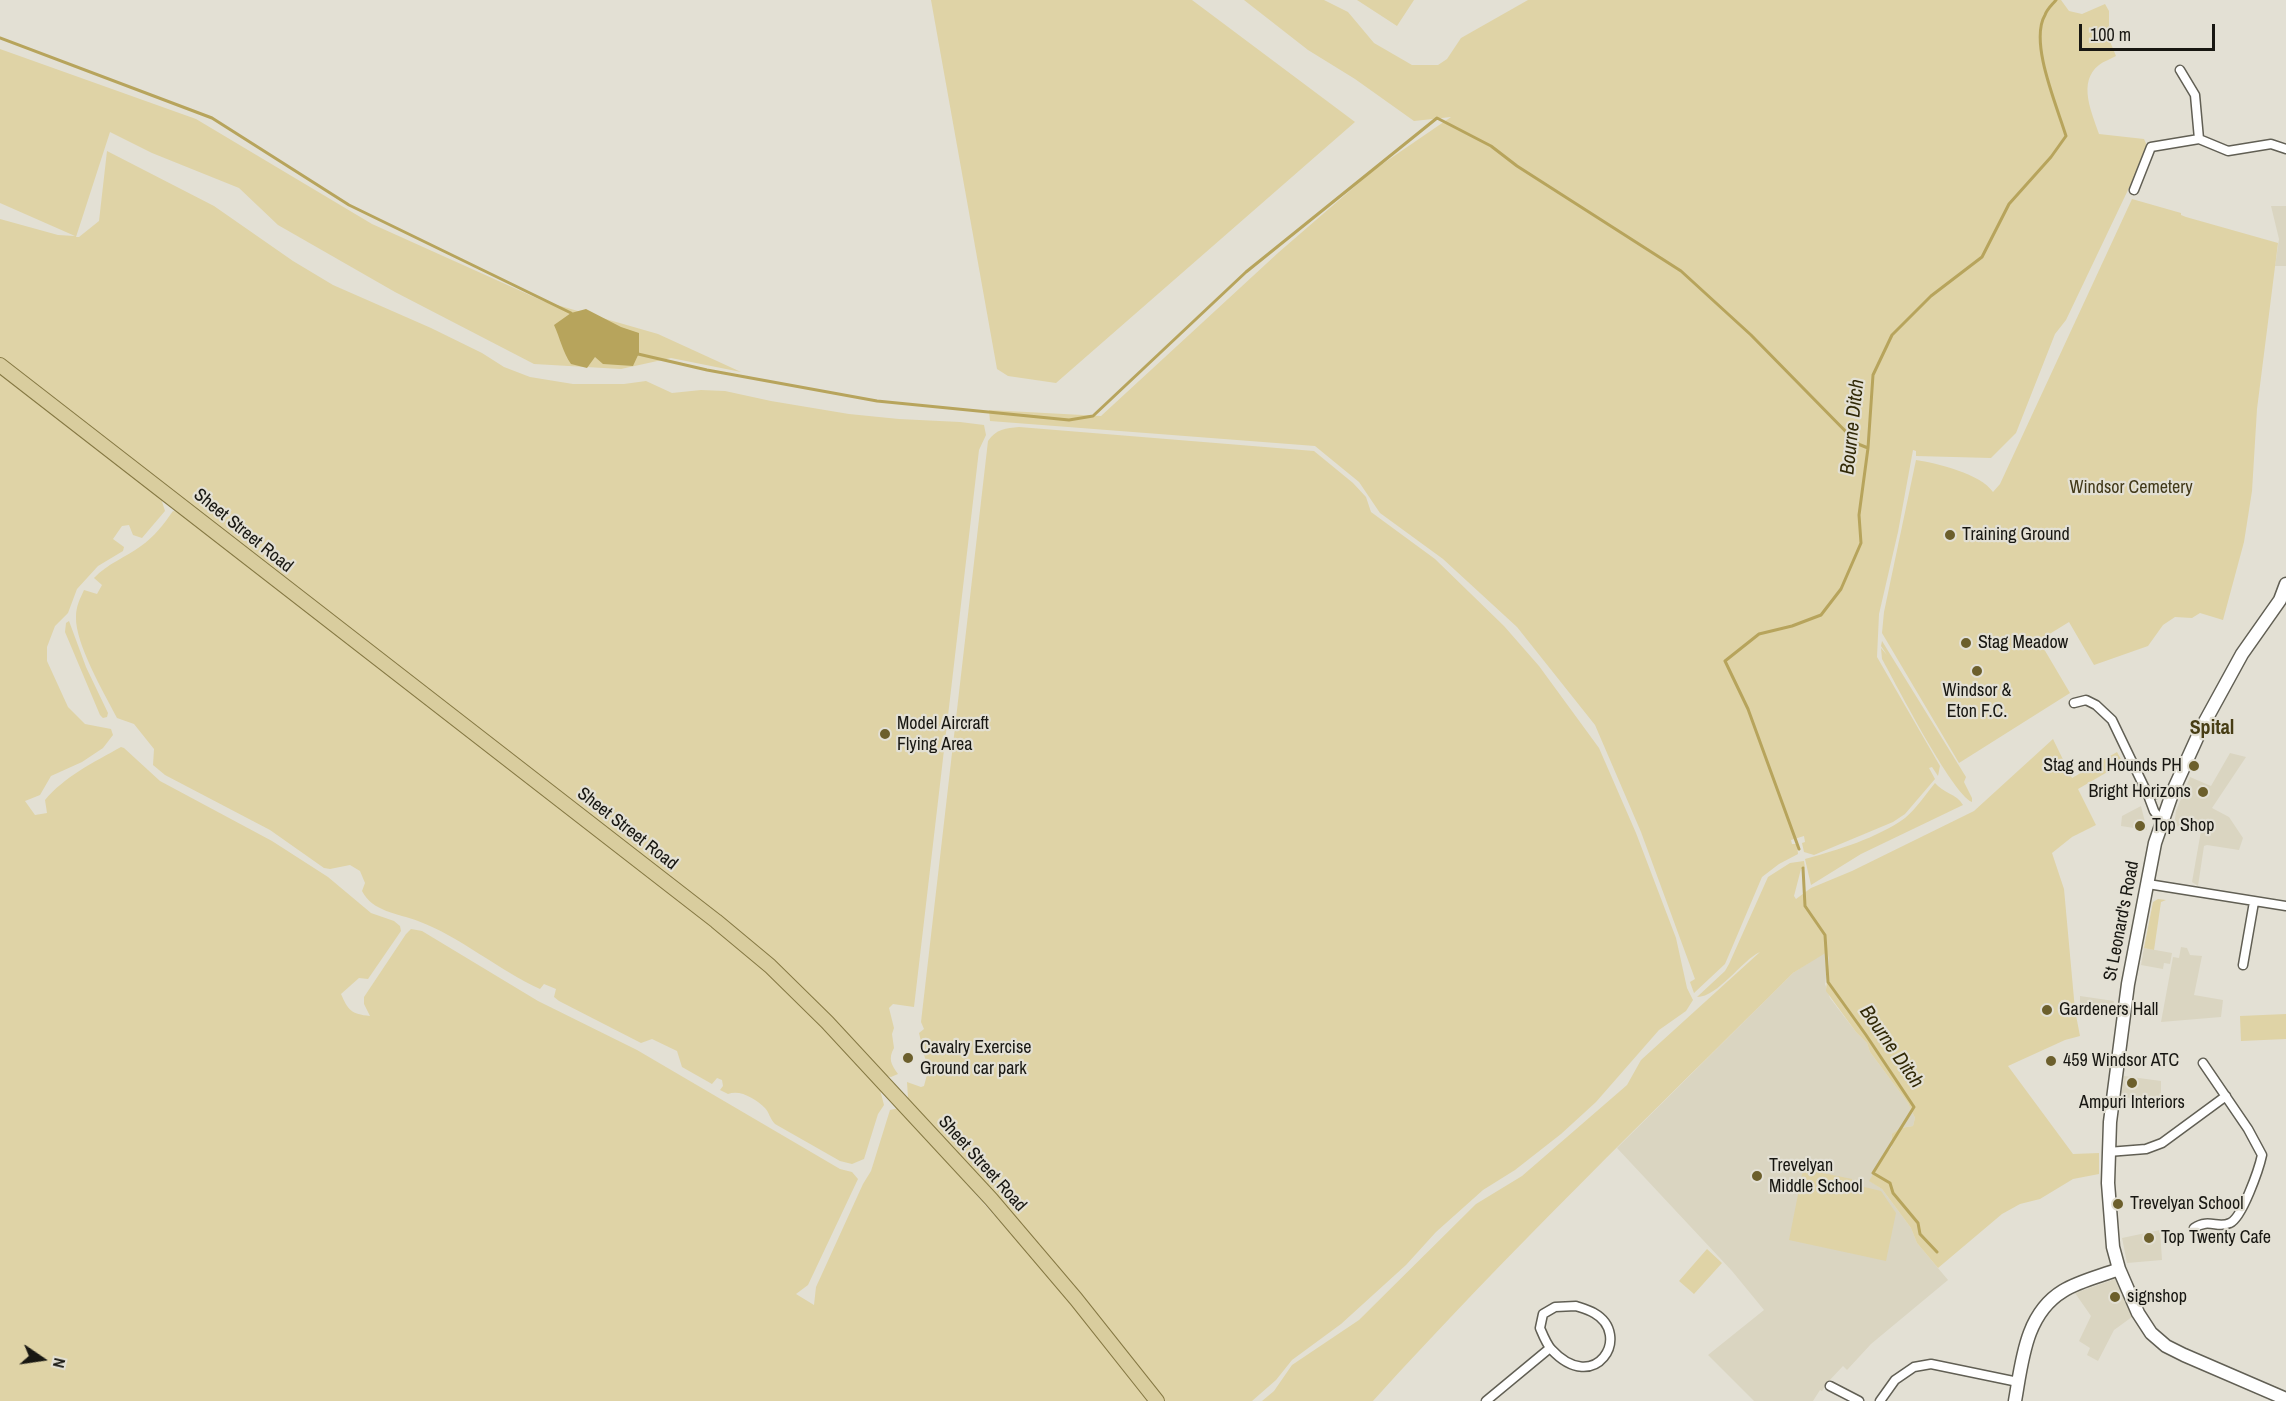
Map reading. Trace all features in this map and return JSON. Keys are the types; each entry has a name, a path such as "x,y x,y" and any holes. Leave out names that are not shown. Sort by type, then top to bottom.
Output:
{"main road":[{"name":"Sheet Street Road","path":"0,365 707,914 770,966 828,1022 991,1199 1076,1299 1157,1401"},
{"name":"St Leonard's Road","path":"2286,584 2280,600 2237,663 2202,727 2173,791 2155,843 2128,984 2108,1152 2113,1247 2119,1269 2138,1313 2151,1333 2166,1346 2184,1355 2286,1399"},
{"path":"2014,1401 2027,1339 2034,1320 2048,1303 2063,1291 2119,1269"}],"street":[{"path":"2180,70 2195,95 2199,139"},
{"path":"2134,190 2151,147 2199,139 2228,152 2271,144 2286,149"},
{"path":"2074,703 2086,700 2096,705 2112,720 2154,811 2162,822"},
{"path":"2148,795 2173,791"},
{"path":"2148,885 2286,906"},
{"path":"2243,965 2254,902"},
{"path":"2194,1228 2202,1223 2229,1224 2237,1218 2260,1167 2262,1155 2203,1063"},
{"path":"2108,1152 2146,1149 2162,1143 2226,1096"},
{"path":"1576,1306 1596,1313 1607,1327 1610,1342 1607,1355 1597,1365 1584,1368 1566,1361 1550,1348 1540,1328 1543,1314 1556,1307 1576,1306"},
{"path":"1486,1401 1550,1348"},
{"path":"1880,1401 1895,1380 1914,1367 1931,1364 2019,1382"},
{"path":"1830,1386 1859,1401"}],"shaded area":[{"path":"2271,206 2286,206 2286,266 2275,266 2279,239"},
{"path":"586,309 621,327 639,333 639,353 633,366 603,364 595,357 587,368 571,364 554,325 571,313"},
{"name":"Bright Horizons","path":"2230,753 2246,757 2212,808 2229,817 2243,838 2239,850 2204,846 2198,886 2192,882 2201,831 2174,826 2176,811 2190,777 2211,786"},
{"path":"2141,806 2147,830 2121,826 2122,816"},
{"path":"2181,947 2187,948 2190,955 2202,956 2194,995 2223,1000 2221,1017 2161,1022 2173,957 2179,958"},
{"path":"2144,948 2172,953 2170,964 2164,963 2163,969 2141,965"},
{"name":"Trevelyan Middle School","path":"1827,951 1829,959 1825,984 1830,998 1867,1043 1870,1052 1908,1103 1915,1118 1913,1126 1901,1128 1892,1147 1885,1154 1870,1181 1882,1189 1911,1228 1917,1243 1948,1280 1871,1344 1847,1370 1843,1366 1822,1391 1820,1390 1813,1401 1754,1401 1708,1355 1764,1310 1732,1271 1617,1148 1793,973"},
{"path":"2080,996 2114,1001 2113,1010 2103,1008 2102,1012 2086,1014 2080,1008"},
{"path":"2124,1076 2161,1081 2161,1101 2121,1097"},
{"path":"2160,1230 2162,1260 2127,1263 2122,1238"},
{"path":"2115,1279 2132,1317 2114,1330 2098,1361 2087,1355 2090,1348 2079,1341 2091,1316 2075,1293"}],"green space":[{"path":"931,0 1192,0 1355,122 1056,383 1008,376 997,369"},
{"path":"1244,0 1324,0 1348,12 1374,43 1412,65 1438,65 1447,59 1461,38 1528,0 2061,0 2069,11 2082,14 2105,4 2109,11 2109,39 2116,56 2092,72 2087,89 2090,107 2099,134 2144,139 2148,148 2066,320 2055,334 2016,433 1991,458 1916,456 1916,451 1913,450 1898,532 1879,614 1877,657 1940,766 1938,776 1932,767 1929,768 1935,779 1905,814 1893,822 1814,855 1804,852 1802,843 1805,842 1804,836 1791,840 1792,844 1797,844 1798,854 1779,864 1762,877 1725,964 1694,993 1690,982 1695,979 1641,832 1595,725 1517,627 1443,559 1380,513 1359,482 1315,446 990,421 989,410 1101,416 1279,252 1375,169 1451,117 1414,121 1355,79 1308,50"},
{"path":"1357,0 1414,0 1397,26"},
{"path":"0,49 196,119 372,224 543,301 658,334 741,372 671,358 621,369 534,364 395,292 278,225 239,188 152,153 110,132 76,237 99,221 107,151 214,206 293,261 333,285 431,328 482,353 504,367 530,377 573,384 624,384 646,381 672,393 701,390 725,391 849,414 984,425 986,435 979,450 914,1007 893,1004 889,1008 894,1028 892,1034 894,1048 891,1061 898,1074 891,1077 886,1076 827,1014 290,582 0,357 0,219 58,235 75,236 0,203"},
{"name":"Windsor Cemetery","path":"2132,199 2278,243 2257,409 2252,491 2244,542 2223,620 2200,613 2192,618 2175,617 2163,625 2148,646 2094,665 2069,622 2043,638 2044,649 2070,693 1959,763 1882,633 1884,612 1916,460 1969,475 1993,492 2000,484"},
{"path":"0,369 160,495 165,511 142,538 133,535 129,525 122,526 113,539 124,547 123,551 98,566 77,589 68,613 55,626 47,647 47,661 68,707 85,724 111,729 113,735 103,748 82,762 51,776 40,795 25,801 35,815 47,813 45,800 70,777 121,747 124,748 160,781 272,841 328,877 371,913 394,921 400,926 401,931 368,979 359,978 341,994 348,1007 354,1012 370,1016 364,1004 364,997 406,934 411,929 422,931 538,1001 637,1050 840,1169 852,1172 858,1179 808,1285 796,1294 814,1305 816,1287 871,1171 890,1110 899,1108 1078,1310 1151,1401 0,1401"},
{"path":"1019,427 1314,451 1353,483 1366,497 1371,512 1435,559 1504,626 1539,666 1599,748 1636,833 1676,938 1687,988 1693,1000 1686,1011 1659,1030 1596,1102 1561,1134 1515,1170 1483,1190 1436,1232 1406,1265 1341,1324 1292,1360 1276,1380 1252,1401 1164,1401 1117,1339 908,1098 907,1082 924,1086 928,1071 919,1033 924,1029 921,1022 988,441 1002,430"},
{"path":"173,511 186,513 748,952 878,1082 884,1105 878,1114 864,1159 852,1164 840,1161 775,1124 768,1111 753,1098 738,1093 728,1094 720,1090 723,1086 722,1080 717,1078 712,1084 682,1067 677,1051 652,1039 641,1043 559,1001 554,997 556,989 544,984 540,989 434,928 379,908 362,891 365,883 360,871 350,865 324,868 270,830 165,775 153,765 154,749 134,724 117,718 98,682 80,640 76,613 84,590 97,594 102,585 94,578 146,542"},
{"path":"69,621 86,667 108,713 107,717 103,718 100,715 65,632 66,623"},
{"path":"1882,641 1966,777 1964,782 1972,802 1951,780 1911,713 1882,659 1881,648 1887,655 1881,646"},
{"path":"2053,739 2072,778 2117,752 2123,763 2078,789 2096,825 2072,837 2052,853 2064,889 2075,1010 2080,1036 2065,1040 2008,1066 2073,1154 2099,1153 2099,1174 2073,1179 2040,1199 2020,1204 2002,1214 1938,1268 1917,1243 1911,1228 1882,1189 1869,1181 1885,1154 1892,1147 1892,1134 1901,1128 1913,1126 1915,1118 1908,1103 1870,1052 1867,1043 1856,1032 1826,991 1829,959 1827,952 1793,973 1633,1131 1527,1238 1373,1401 1262,1401 1274,1391 1292,1365 1359,1320 1476,1204 1522,1176 1627,1085 1641,1060 1760,952 1713,991 1697,997 1725,971 1768,877 1790,863 1804,861 1805,868 1801,869 1794,896 1796,899 1811,888 1852,871 1974,811"},
{"path":"1935,783 1963,805 1861,854 1811,885 1805,859 1857,843 1894,825 1913,810"},
{"path":"2158,899 2166,900 2161,902 2154,950 2144,948 2153,902"},
{"path":"2286,1014 2286,1039 2241,1041 2240,1016"},
{"path":"1803,1169 1852,1179 1852,1184 1881,1191 1896,1213 1886,1261 1789,1240"},
{"path":"1707,1249 1722,1263 1694,1294 1679,1281"}],"waterway":[{"name":"Bourne Ditch","path":"1799,849 1748,709 1725,661 1759,634 1792,626 1821,615 1841,589 1861,543 1859,515 1868,448 1873,375 1892,335 1931,296 1982,257 2009,204 2051,157 2066,136 2046,74 2040,41 2045,15 2056,0"},
{"path":"0,38 212,118 349,205 571,313"},
{"path":"638,354 707,370 877,401 1069,420 1093,416 1246,272 1437,118 1491,146 1517,166 1681,271 1751,335 1858,444 1868,448"},
{"name":"Bourne Ditch","path":"1803,868 1805,906 1825,935 1828,982 1914,1107 1873,1173 1890,1183 1893,1193 1918,1223 1920,1234 1937,1252"}],"place":[{"name":"Training Ground","path":"1950,535"},
{"name":"Stag Meadow","path":"1966,643"},
{"name":"Windsor & Eton F.C.","path":"1977,671"},
{"name":"Model Aircraft Flying Area","path":"885,734"},
{"name":"Stag and Hounds PH","path":"2194,766"},
{"name":"Bright Horizons","path":"2203,792"},
{"name":"Top Shop","path":"2140,826"},
{"name":"Gardeners Hall","path":"2047,1010"},
{"name":"Cavalry Exercise Ground car park","path":"908,1058"},
{"name":"459 Windsor ATC","path":"2051,1061"},
{"name":"Ampuri Interiors","path":"2132,1083"},
{"name":"Trevelyan Middle School","path":"1757,1176"},
{"name":"Trevelyan School","path":"2118,1204"},
{"name":"Top Twenty Cafe","path":"2149,1238"},
{"name":"signshop","path":"2115,1297"}],"district":[{"name":"Spital","path":"2212,729"}]}
